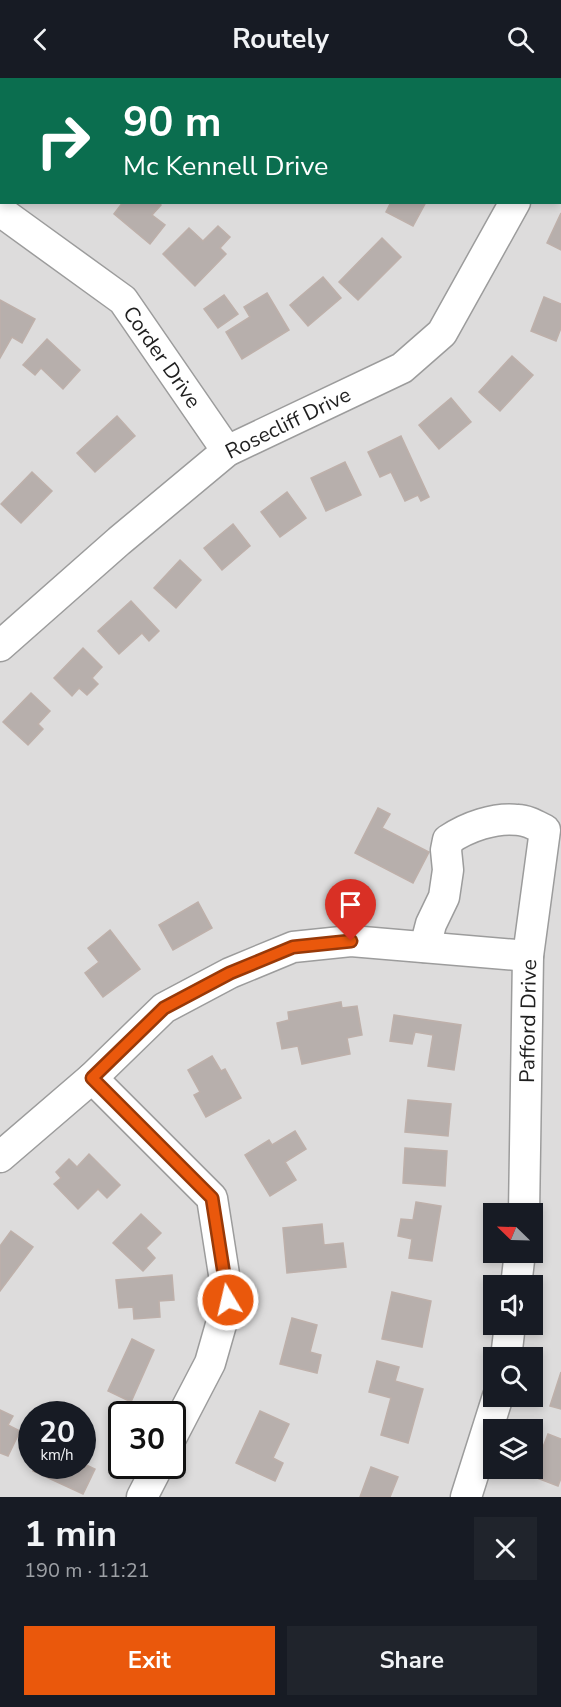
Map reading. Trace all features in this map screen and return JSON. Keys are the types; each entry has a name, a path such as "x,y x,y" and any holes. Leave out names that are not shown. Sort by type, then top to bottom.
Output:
{"street":[{"name":"Rosecliff Drive","path":"0,646 119,541 227,451 402,368 442,333 514,204"},
{"name":"Corder Drive","path":"0,211 123,300 227,451"},
{"name":"Pafford Drive","path":"425,947 431,924 444,897 448,870 446,850 448,840 478,825 510,820 520,820 545,830 528,956 524,1203"},
{"path":"0,1157 92,1078 164,1008 230,973 293,947 351,941 528,956"},
{"path":"92,1078 212,1198 228,1300 210,1363 186,1409"},
{"path":"466,1497 495,1407"},
{"path":"142,1497 151,1479"}],"shaded area":[{"path":"0,204 561,204 561,1497 0,1497"}],"building":[{"path":"122,204 160,204 152,215 165,225 150,244 114,214"},
{"path":"390,204 425,204 413,226 386,212"},
{"path":"561,213 561,250 547,243"},
{"path":"218,226 230,237 220,248 226,254 195,286 163,254 189,228 203,241"},
{"path":"382,238 401,257 358,300 339,282"},
{"path":"323,277 341,298 308,326 290,305"},
{"path":"267,293 289,330 242,359 226,332 250,317 244,307"},
{"path":"224,295 238,314 218,328 204,309"},
{"path":"544,297 561,304 561,328 556,341 531,331"},
{"path":"0,300 35,319 22,343 12,337 0,358"},
{"path":"47,339 80,370 63,389 41,368 35,375 23,365"},
{"path":"512,356 533,375 500,411 479,392"},
{"path":"451,398 471,422 439,449 419,425"},
{"path":"117,416 135,436 95,472 77,453"},
{"path":"401,436 429,497 421,501 418,495 405,501 391,472 380,477 368,452"},
{"path":"345,462 361,495 326,511 311,478"},
{"path":"32,472 52,491 21,523 1,504"},
{"path":"287,492 306,518 280,537 261,512"},
{"path":"233,524 250,546 222,570 204,548"},
{"path":"180,560 201,580 176,608 154,588"},
{"path":"131,601 159,631 149,641 142,633 119,654 98,631"},
{"path":"83,648 102,667 92,678 98,684 87,695 79,688 72,696 54,678"},
{"path":"31,693 50,711 38,724 43,729 28,745 3,722"},
{"path":"378,808 390,814 382,828 429,852 413,883 355,853"},
{"path":"198,902 212,928 173,950 159,925"},
{"path":"110,930 140,969 103,997 85,973 99,962 88,948"},
{"path":"341,1002 342,1008 357,1006 362,1035 347,1038 350,1054 302,1064 298,1046 282,1049 277,1023 289,1020 288,1012"},
{"path":"394,1015 461,1025 454,1070 428,1066 433,1035 415,1032 412,1044 390,1041"},
{"path":"212,1056 221,1071 225,1069 241,1098 206,1117 194,1095 200,1092 188,1070"},
{"path":"408,1100 451,1104 448,1136 405,1132"},
{"path":"295,1131 306,1149 285,1162 296,1180 270,1196 245,1155 269,1140 272,1145"},
{"path":"405,1148 447,1151 445,1186 403,1183"},
{"path":"89,1154 120,1185 107,1198 98,1189 78,1209 54,1184 61,1178 56,1172 69,1159 77,1167"},
{"path":"416,1202 441,1206 432,1261 409,1258 412,1239 398,1236 401,1219 413,1220"},
{"path":"141,1214 161,1233 146,1248 155,1258 143,1271 113,1243"},
{"path":"322,1224 324,1245 343,1243 346,1267 287,1273 283,1228"},
{"path":"11,1231 33,1247 0,1291 0,1246"},
{"path":"172,1275 174,1300 159,1301 160,1317 134,1319 133,1307 119,1308 116,1280"},
{"path":"392,1292 431,1301 422,1347 382,1339"},
{"path":"292,1318 317,1325 310,1352 321,1355 317,1373 280,1364"},
{"path":"132,1339 154,1350 131,1401 108,1391"},
{"path":"377,1361 399,1367 395,1381 423,1389 408,1443 381,1435 391,1398 369,1392"},
{"path":"561,1372 561,1409 550,1406"},
{"path":"0,1410 13,1416 8,1425 18,1430 18,1435 8,1456 0,1453"},
{"path":"260,1411 289,1424 273,1458 283,1463 275,1481 236,1463"},
{"path":"548,1434 561,1439 561,1478 558,1486 540,1479 543,1479 543,1447"},
{"path":"371,1467 398,1477 390,1497 360,1497"},
{"path":"50,1479 90,1479 83,1494"}],"route":[{"path":"228,1300 212,1198 92,1078 164,1008 230,973 293,947 351,941"}]}
